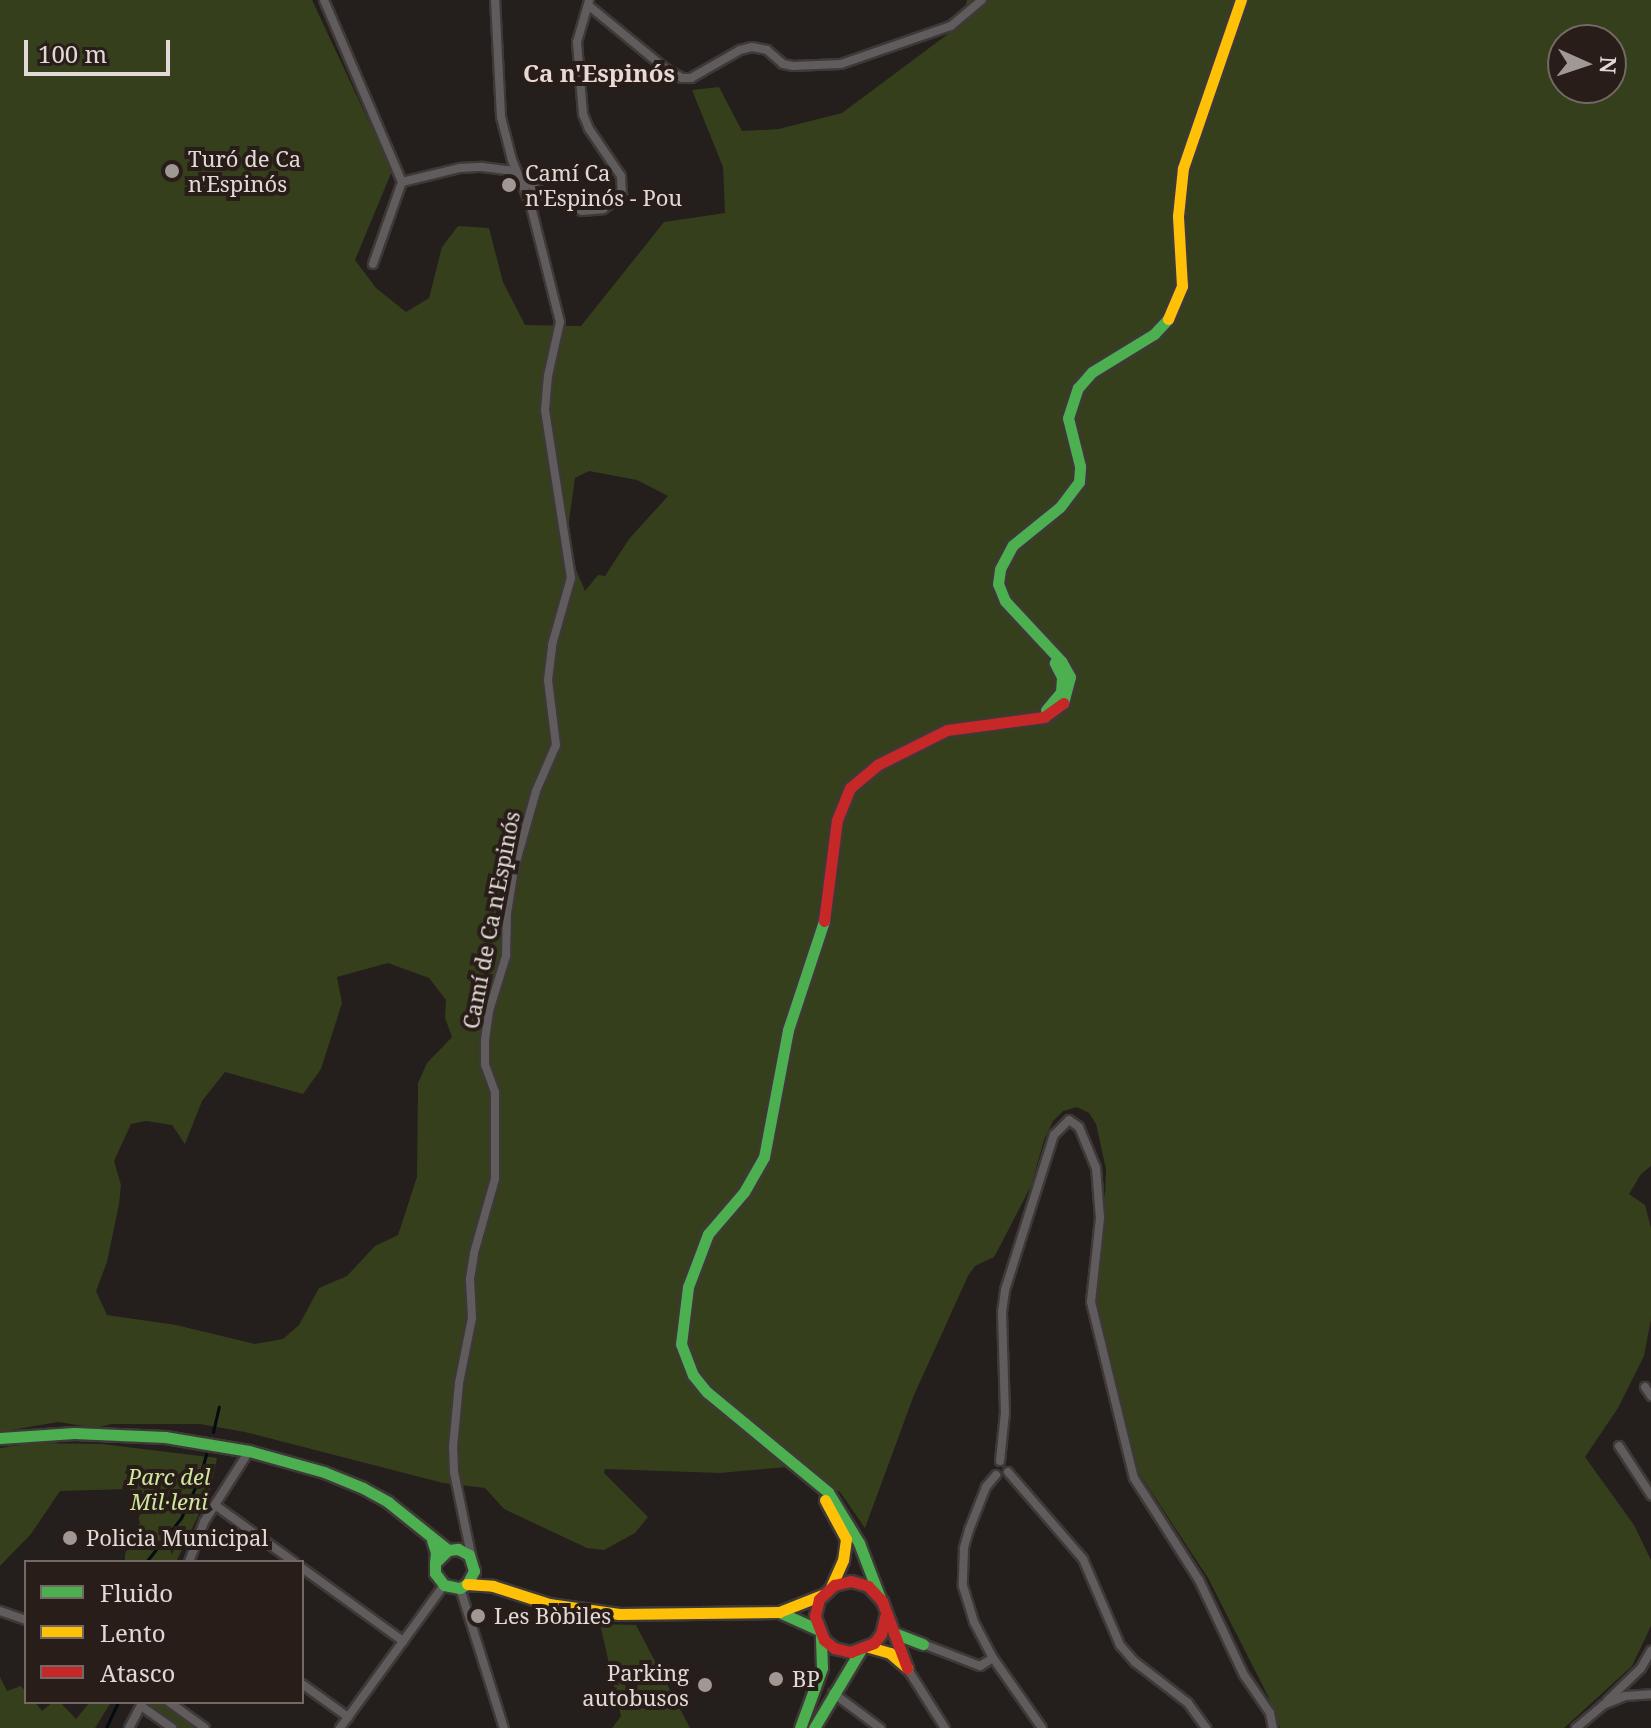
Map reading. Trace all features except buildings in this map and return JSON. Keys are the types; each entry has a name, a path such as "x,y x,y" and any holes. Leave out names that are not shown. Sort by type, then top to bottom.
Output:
{"main road":[{"path":"800,1728 822,1668 815,1611 843,1560 846,1539 832,1509 793,1468 700,1394 678,1363 674,1324 682,1284 704,1230 739,1190 758,1160 780,1038 819,920 829,831 845,786 872,761 929,731 968,719 1040,713 1053,705 1061,692 1062,677 1054,662 997,601 992,581 995,566 1000,552 1014,535 1070,488 1074,467 1062,417 1073,386 1087,368 1157,323 1174,298 1173,209 1178,169 1235,0"},
{"path":"906,1662 885,1617 849,1521 828,1492 707,1392 693,1375 681,1344 688,1287 708,1234 744,1192 764,1157 788,1030 825,917 837,820 850,788 877,765 947,730 1044,717 1066,701 1070,677 1061,661 1005,601 998,584 1000,569 1013,545 1060,507 1079,482 1080,466 1068,418 1078,388 1092,372 1161,329 1172,315 1182,286 1178,216 1183,168 1241,0"},
{"path":"0,1438 74,1433 198,1441 249,1451 324,1472 363,1488 407,1516 432,1540 450,1550 465,1552 473,1566 493,1586"},
{"path":"432,1540 435,1573 444,1585 493,1586 549,1604 619,1614 779,1612 843,1582 860,1582 880,1598"},
{"path":"435,1563 450,1550"},
{"path":"464,1586 473,1566"},
{"path":"779,1612 819,1633 838,1650 864,1649 890,1653 906,1662"},
{"path":"814,1728 833,1693 864,1649 881,1634 885,1617"},
{"path":"894,1633 923,1644"},
{"path":"906,1662 913,1647 923,1644"}],"street":[{"path":"324,0 402,182 373,264"},
{"name":"Camí de Ca n'Espinós","path":"473,1566 454,1472 453,1447 459,1383 472,1318 470,1279 474,1253 495,1179 495,1092 485,1065 485,1040 489,1011 506,956 507,913 514,869 536,791 556,745 548,680 552,645 571,578 559,519 558,481 547,445 545,410 548,376 560,322 524,181 512,160 501,117 495,0"},
{"path":"402,182 460,168 508,170 582,211 603,209 624,190 621,176 589,129 583,114 577,42 589,2 666,69 682,78 691,78 740,50 752,47 767,50 783,64 793,66 841,64 951,26 982,0"},
{"path":"996,1475 993,1466 1000,1461 1005,1413 1002,1312 1005,1290 1054,1135 1069,1120 1083,1134 1096,1168 1100,1218 1091,1302 1132,1471 1146,1502 1199,1580 1244,1675 1270,1713 1273,1728"},
{"path":"1645,1387 1651,1396"},
{"path":"1619,1446 1651,1495"},
{"path":"190,1560 204,1522 249,1451"},
{"path":"1000,1461 1008,1466 1008,1472 1083,1559 1120,1645 1135,1662 1188,1703 1206,1728"},
{"path":"996,1475 1003,1476 1008,1472"},
{"path":"996,1475 986,1487 969,1530 962,1575 970,1611 993,1658 1042,1728"},
{"path":"215,1505 291,1560"},
{"path":"450,1550 463,1541 466,1532"},
{"path":"304,1569 403,1641"},
{"path":"340,1728 444,1585"},
{"path":"464,1586 504,1728"},
{"path":"0,1611 24,1619"},
{"path":"923,1644 980,1666 993,1658"},
{"path":"1576,1728 1641,1668 1651,1651"},
{"path":"906,1662 945,1728"},
{"path":"304,1685 348,1717"},
{"path":"833,1693 880,1728"},
{"path":"1603,1705 1633,1695 1651,1694"},
{"path":"129,1728 142,1704 172,1728"},
{"path":"172,1704 205,1728"}],"green space":[{"path":"0,0 312,0 392,171 355,260 376,288 406,312 429,298 442,247 458,226 489,228 503,282 525,325 581,326 664,222 725,213 723,167 692,90 719,87 742,131 779,129 842,113 960,25 967,0 1651,0 1651,1166 1641,1174 1629,1194 1645,1205 1651,1228 1651,1319 1644,1356 1618,1408 1585,1457 1634,1525 1651,1560 1651,1626 1632,1666 1564,1728 1280,1728 1268,1696 1208,1578 1139,1473 1096,1299 1103,1245 1106,1169 1096,1124 1089,1113 1077,1107 1063,1111 1053,1121 1044,1140 1031,1186 994,1257 975,1266 968,1276 914,1395 865,1528 840,1492 786,1467 720,1473 605,1469 604,1473 648,1517 635,1533 604,1550 587,1548 504,1509 485,1488 443,1483 245,1432 200,1424 111,1424 96,1428 58,1422 0,1432","holes":["589,471 637,480 668,496 629,539 605,576 598,575 585,591 572,560 568,528 575,478","388,963 429,978 446,1000 445,1018 452,1037 427,1063 418,1083 417,1177 398,1235 375,1246 347,1276 319,1288 299,1325 283,1339 255,1344 176,1325 107,1315 96,1291 107,1262 119,1204 121,1185 114,1161 131,1124 146,1121 172,1125 185,1144 202,1101 225,1072 303,1094 321,1069 342,1003 337,977"]},
{"name":"Parc del Mil·leni","path":"34,1443 102,1444 217,1458 210,1491 177,1560 125,1560 140,1523 130,1489 60,1491 31,1534 0,1566 0,1448"},
{"path":"600,1624 636,1625 690,1728 612,1728 621,1716"},
{"path":"0,1677 7,1691 21,1686 24,1704 37,1704 42,1711 51,1704 62,1704 76,1719 88,1704 110,1704 95,1728 0,1728"},
{"path":"168,1704 200,1728 178,1728 147,1706"}],"waterway":[{"path":"213,1432 219,1407"},
{"path":"148,1560 181,1518 199,1479 206,1454"},
{"path":"106,1728 117,1704"}],"traffic: fast":[{"path":"1063,703 1070,677 1061,661 1005,601 998,584 1000,569 1013,545 1060,507 1079,482 1080,466 1068,418 1078,388 1092,372 1154,334 1168,319"},
{"path":"1046,710 1061,692 1062,677 1055,663"},
{"path":"824,921 788,1030 764,1157 744,1192 708,1234 688,1287 681,1344 693,1375 707,1392 828,1492 859,1543 880,1598"},
{"path":"0,1438 74,1433 165,1437 249,1451 324,1472 363,1488 388,1502 448,1550"},
{"path":"432,1540 436,1552 435,1563 435,1573 444,1585 460,1588 467,1584 474,1571 469,1555 458,1549 448,1550 435,1563"},
{"path":"779,1612 817,1629"},
{"path":"894,1633 923,1644"},
{"path":"800,1728 822,1668 821,1637"},
{"path":"814,1728 860,1651"}],"traffic: slow":[{"path":"1168,319 1182,286 1178,216 1183,168 1241,0"},
{"path":"825,1500 846,1539 843,1560 831,1587"},
{"path":"467,1584 493,1586 549,1604 619,1614 779,1612 822,1595"},
{"path":"869,1647 890,1653 907,1668"}],"traffic: jam":[{"path":"824,921 837,820 850,788 877,765 947,730 1044,717 1063,703"},
{"path":"885,1617 881,1634 874,1643 851,1652 834,1648 824,1640 815,1616 819,1599 834,1585 851,1581 868,1586 882,1601 907,1668"}],"place":[{"name":"Turó de Ca n'Espinós","path":"172,171"},
{"name":"Camí Ca n'Espinós - Pou","path":"509,185"},
{"name":"Policia Municipal","path":"70,1538"},
{"name":"Les Bòbiles","path":"478,1616"},
{"name":"BP","path":"776,1679"},
{"name":"Parking autobusos","path":"705,1685"}],"district":[{"name":"Ca n'Espinós","path":"599,73"}]}
